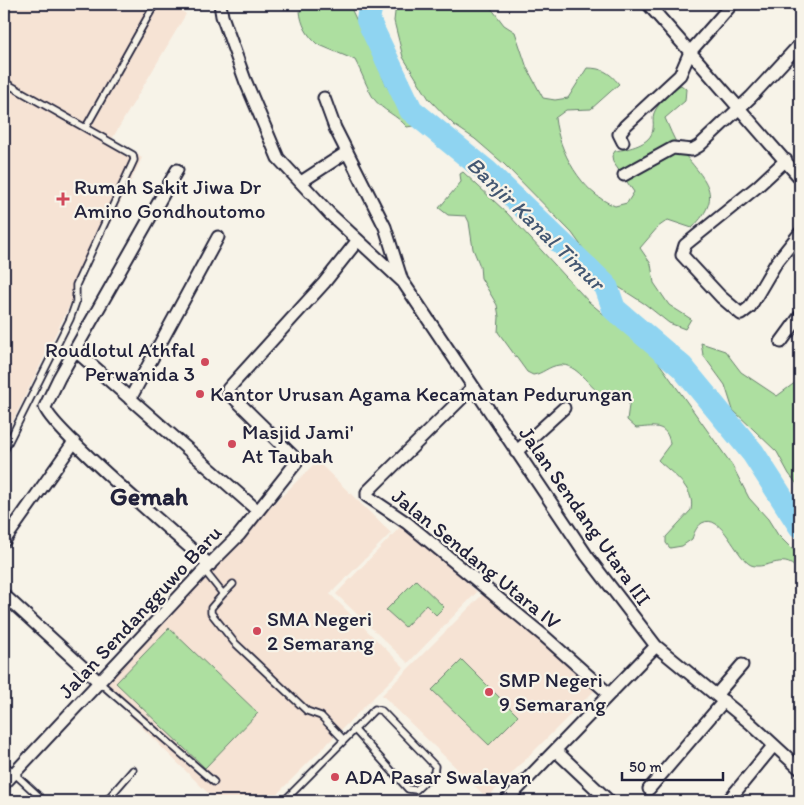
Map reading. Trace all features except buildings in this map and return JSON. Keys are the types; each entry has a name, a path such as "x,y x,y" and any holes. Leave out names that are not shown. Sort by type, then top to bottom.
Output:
{"street":[{"name":"Jalan Sendang Utara III","path":"220,4 222,16 245,80 278,158 358,240 403,282 587,556 656,646 720,697 800,769"},
{"path":"648,4 740,107 800,178"},
{"path":"624,142 619,134 680,75 690,52 732,4"},
{"path":"624,175 673,148 692,150 699,146 740,107 800,44"},
{"path":"324,98 335,128 385,227 403,282"},
{"path":"301,182 347,152"},
{"path":"786,160 758,186 685,246 682,255 720,297 741,314 750,307 776,263 800,233"},
{"path":"177,170 46,403 46,411 50,419 207,568"},
{"path":"130,399 218,238"},
{"name":"Jalan Sendangguwo Baru","path":"4,784 239,535 276,490 296,459 229,393 228,388 324,283 358,240"},
{"path":"781,342 800,316"},
{"path":"76,352 258,511"},
{"name":"Jalan Sendang Utara IV","path":"473,387 368,492 367,496 407,523 544,636 609,694"},
{"path":"516,452 564,408"},
{"path":"4,541 74,442"},
{"path":"4,595 100,682"},
{"path":"509,800 656,646"},
{"path":"649,789 720,697 742,665"},
{"path":"728,801 774,745"},
{"path":"556,751 609,801"}],"lane":[{"path":"86,126 156,4"},
{"path":"4,82 86,126 133,155 133,167 76,286 76,302 70,319 4,451"},
{"path":"207,568 223,594"},
{"path":"233,584 211,608 211,613 234,642 307,712 321,716 344,740"},
{"path":"100,682 214,782"},
{"path":"284,801 354,729 375,709 379,709 435,766 434,773 416,790 408,789 354,729"},
{"path":"4,764 44,801"},
{"path":"106,801 133,770"}],"shaded area":[{"name":"Rumah Sakit Jiwa Dr Amino Gondhoutomo","path":"4,4 172,4 186,14 112,139 142,158 4,439"},
{"name":"SMA Negeri 2 Semarang","path":"317,461 391,533 330,594 404,667 270,801 216,801 96,682"},
{"path":"404,523 477,592 408,663 336,594"},
{"name":"SMP Negeri 9 Semarang","path":"485,592 596,689 487,798 382,695"}],"green space":[{"path":"306,4 349,4 385,82 413,126 407,127 374,99 355,60 313,41 305,29 300,11"},
{"path":"396,4 488,4 504,25 515,32 527,68 543,98 555,100 568,98 587,68 601,70 612,76 619,84 591,109 566,110 555,118 561,144 574,170 592,191 603,200 615,206 627,203 634,192 613,162 612,156 615,151 638,145 648,139 653,129 654,113 659,105 677,87 681,85 686,89 685,101 665,118 679,147 707,186 710,195 708,205 703,215 692,228 668,220 658,227 640,248 651,264 654,283 669,305 691,319 685,329 669,323 645,304 617,286 595,265 572,233 504,164 475,139 454,125 429,99 403,57 394,21"},
{"path":"463,172 507,213 589,302 654,356 732,465 749,498 768,519 778,535 800,557 800,574 789,563 776,562 757,566 751,565 745,561 722,530 716,524 709,521 702,523 692,539 682,546 670,548 666,543 666,537 691,510 692,502 686,488 658,460 670,444 666,432 658,427 636,428 627,420 630,398 619,392 601,394 577,371 565,365 552,367 533,375 527,372 498,332 499,317 497,305 481,278 480,266 473,249 469,222 466,216 448,215 439,208 461,182 460,174"},
{"path":"701,343 725,351 741,372 777,396 800,379 800,488 789,474 777,452 733,410 725,385 703,355"},
{"path":"416,580 444,607 436,615 426,605 405,627 386,610"},
{"path":"169,628 258,713 205,768 116,683"},
{"path":"462,660 518,716 489,745 432,690"}],"waterway":[{"name":"Banjir Kanal Timur","path":"371,4 368,20 411,110 486,171 606,286 614,309 682,367 753,453 800,526"}],"place":[{"name":"Rumah Sakit Jiwa Dr Amino Gondhoutomo","path":"63,199"},
{"name":"Roudlotul Athfal Perwanida 3","path":"205,362"},
{"name":"Kantor Urusan Agama Kecamatan Pedurungan","path":"200,394"},
{"name":"Masjid Jami' At Taubah","path":"232,444"},
{"name":"SMA Negeri 2 Semarang","path":"257,631"},
{"name":"SMP Negeri 9 Semarang","path":"489,692"},
{"name":"ADA Pasar Swalayan","path":"335,777"}],"district":[{"name":"Gemah","path":"149,496"}]}
